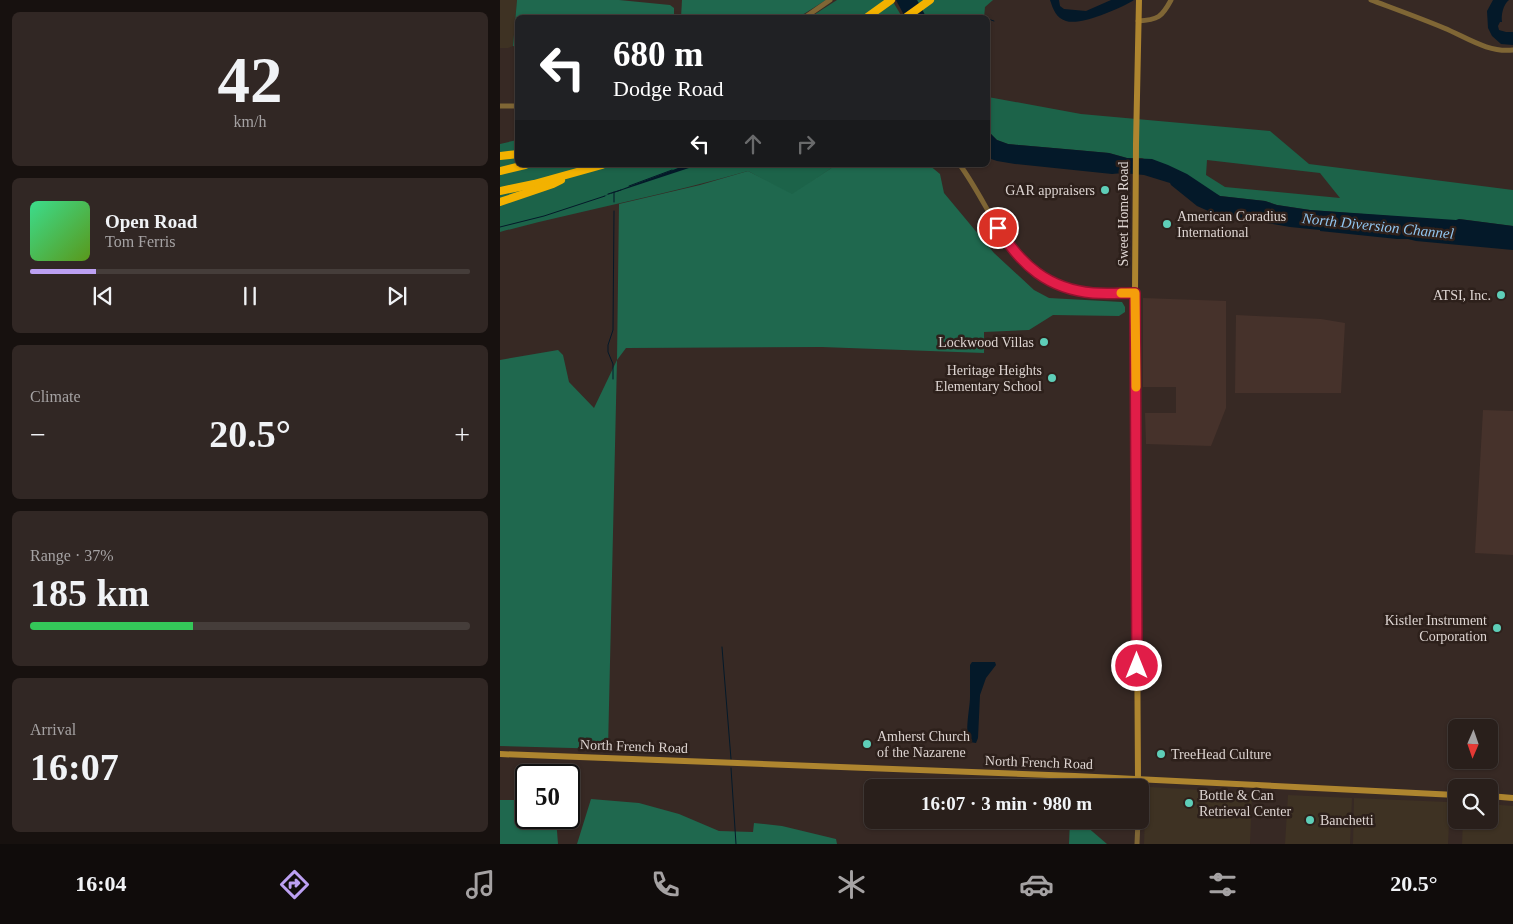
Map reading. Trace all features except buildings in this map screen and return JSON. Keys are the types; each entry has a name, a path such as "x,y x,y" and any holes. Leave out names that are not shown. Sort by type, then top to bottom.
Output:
{"highway":[{"path":"909,15 930,0"},
{"path":"870,15 890,1"},
{"path":"500,156 515,154"},
{"path":"500,170 515,167"},
{"path":"500,191 534,184 595,167"},
{"path":"500,202 553,184 574,173"}],"main road":[{"name":"Sweet Home Road","path":"1138,778 1135,293 1139,0"},
{"name":"North French Road","path":"500,754 1138,778 1448,795"},
{"path":"1498,797 1513,798"}],"street":[{"path":"808,15 830,0"},
{"path":"1138,20 1157,18 1171,0"},
{"path":"1371,0 1446,29 1486,47 1498,50 1513,50"},
{"path":"500,106 515,106"},
{"path":"961,167 1010,246 1034,271 1048,280 1072,290 1094,293 1135,293"},
{"path":"1137,844 1138,829"}],"shaded area":[{"path":"500,0 517,0 513,46 500,48"},
{"path":"1143,298 1226,301 1226,408 1211,446 1146,444 1145,413 1176,413 1176,387 1143,387"},
{"path":"1236,315 1321,319 1345,323 1341,393 1235,393"},
{"path":"1483,410 1513,411 1513,555 1475,553"},
{"path":"1149,788 1252,793 1250,844 1144,844 1145,829 1149,829"},
{"path":"1288,795 1352,798 1350,844 1285,844"},
{"path":"1354,798 1448,803 1448,844 1353,844"},
{"path":"1498,805 1513,806 1513,844 1462,844 1463,829 1498,829"}],"green space":[{"path":"517,0 619,0 670,5 674,8 674,15 516,15"},
{"path":"682,0 826,0 802,15 681,15"},
{"path":"837,0 892,0 901,15 814,15"},
{"path":"917,0 993,0 985,7 984,15 925,15"},
{"path":"515,23 515,46 513,46"},
{"path":"990,97 1081,114 1270,131 1309,164 1513,190 1513,226 1459,219 1456,221 1310,210 1277,205 1265,201 1220,196 1142,158 1127,158 1109,153 1008,144 997,140 991,134","holes":["1207,160 1320,173 1340,198 1225,187 1206,175"]},
{"path":"515,140 515,167 833,167 792,195 748,171 686,188 500,232 500,144"},
{"path":"833,167 931,167 940,174 944,193 994,253 1034,290 1049,298 1122,302 1125,307 1125,312 1119,316 1053,315 1029,330 984,332 984,353 822,347 626,348 617,360 619,204 700,185 748,171 792,194"},
{"path":"558,350 563,355 569,382 594,408 617,360 608,749 500,746 500,360"},
{"path":"591,799 639,803 679,814 719,831 753,832 754,823 782,826 836,839 837,844 577,844"},
{"path":"500,800 515,800 515,829 557,829 558,844 500,844"},
{"path":"1070,829 1090,829 1107,844 1069,844"}],"water":[{"path":"896,0 917,0 925,15 904,15"},
{"path":"1050,0 1059,0 1060,6 1064,9 1086,11 1111,0 1134,0 1091,19 1073,22 1060,18"},
{"path":"1493,0 1509,0 1503,10 1502,22 1498,26 1499,30 1513,32 1513,45 1501,44 1492,36 1488,28 1487,11"},
{"name":"North Diversion Channel","path":"990,132 997,140 1008,144 1109,153 1127,158 1152,159 1187,174 1220,196 1265,201 1277,205 1310,210 1459,219 1513,226 1513,250 1290,227 1215,214 1197,206 1170,183 1144,175 1112,174 990,159"},
{"path":"681,167 692,167 601,197"},
{"path":"972,662 995,662 996,665 986,678 980,695 978,738 976,743 970,742 967,732 970,665"}],"waterway":[{"path":"990,20 994,21"},
{"path":"629,186 672,170"},
{"path":"608,194 621,190"},
{"path":"614,192 614,202"},
{"path":"500,227 544,216 605,196"},
{"path":"613,379 613,364 608,352 608,345 613,330 614,211"},
{"path":"722,647 731,759"},
{"path":"731,768 736,844"}],"slow traffic":[{"path":"1121,293 1135,293 1136,387"}],"place":[{"name":"GAR appraisers","path":"1105,190"},
{"name":"American Coradius International","path":"1167,224"},
{"name":"ATSI, Inc.","path":"1501,295"},
{"name":"Lockwood Villas","path":"1044,342"},
{"name":"Heritage Heights Elementary School","path":"1052,378"},
{"name":"Kistler Instrument Corporation","path":"1497,628"},
{"name":"Amherst Church of the Nazarene","path":"867,744"},
{"name":"TreeHead Culture","path":"1161,754"},
{"name":"Bottle & Can Retrieval Center","path":"1189,803"},
{"name":"Banchetti","path":"1310,820"}],"route":[{"path":"998,228 1017,255 1034,271 1048,280 1072,290 1083,292 1103,294 1135,293 1137,666"}]}
